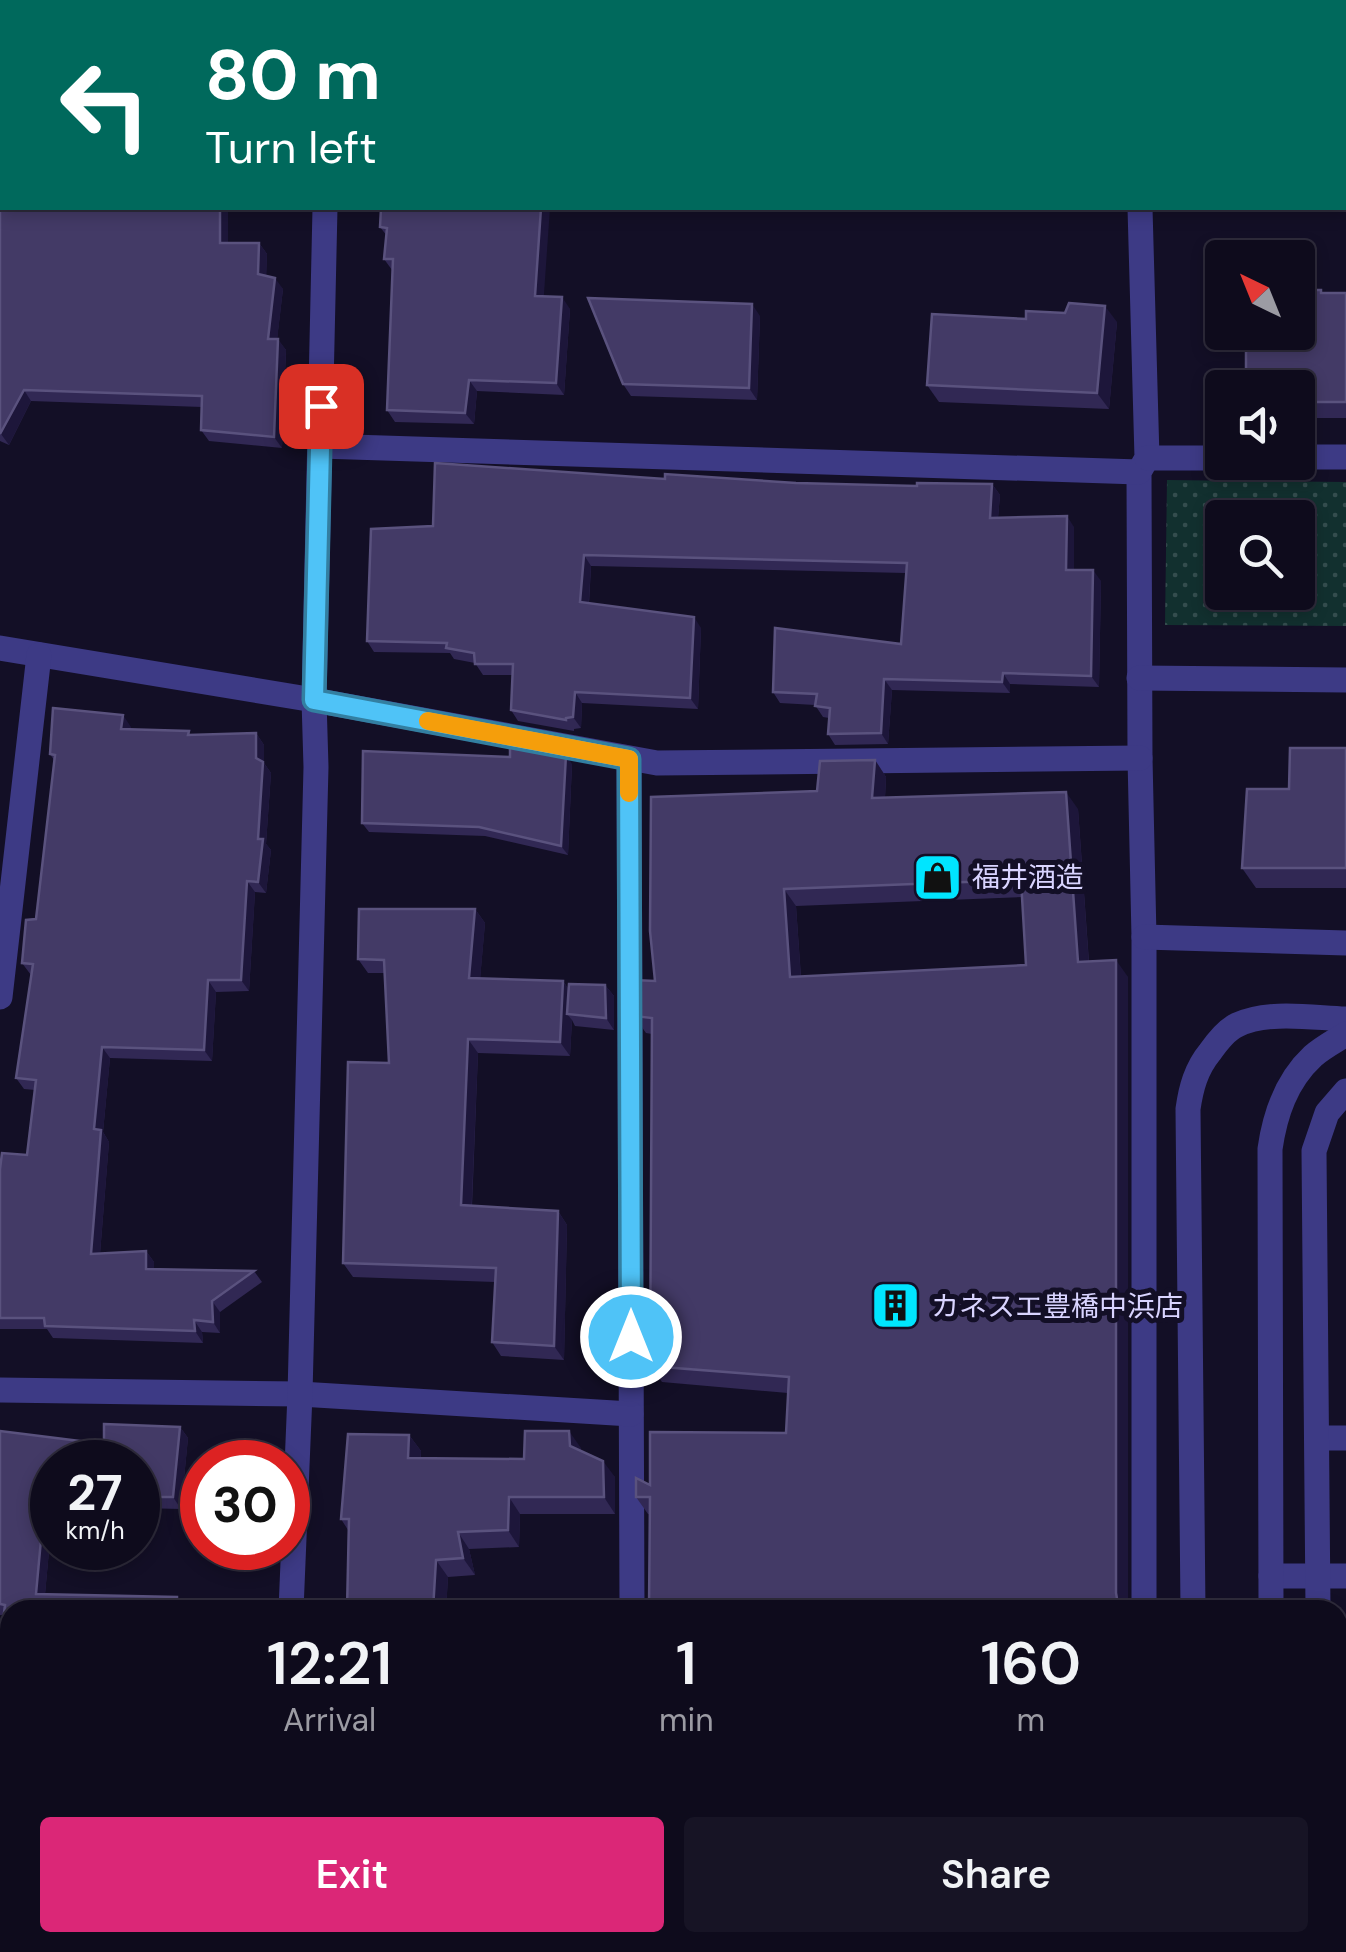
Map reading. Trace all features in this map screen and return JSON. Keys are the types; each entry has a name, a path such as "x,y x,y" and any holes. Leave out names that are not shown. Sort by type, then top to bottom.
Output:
{"street":[{"path":"291,1600 316,767 314,700 325,210"},
{"path":"1140,210 1144,1600"},
{"path":"320,446 1143,465 1205,460"},
{"path":"1315,458 1346,457"},
{"path":"0,648 314,700 629,759 676,763 1140,758"},
{"path":"0,996 39,655"},
{"path":"1139,678 1346,680"},
{"path":"629,759 632,1600"},
{"path":"1144,937 1346,942"},
{"path":"1194,1600 1190,1090 1201,1063 1234,1026 1275,1018 1346,1019"},
{"path":"1271,1600 1268,1189 1274,1120 1296,1076 1314,1055 1346,1034"},
{"path":"1318,1600 1314,1151 1327,1114 1346,1091"},
{"path":"0,1390 300,1394 631,1414"},
{"path":"1317,1438 1346,1438"},
{"path":"1271,1576 1346,1576"}],"green space":[{"path":"1167,480 1346,482 1346,626 1165,625"}],"building":[{"path":"0,210 220,210 220,243 259,243 258,274 275,278 268,339 278,339 274,437 201,430 202,396 24,390 0,434"},
{"path":"381,210 541,210 535,296 562,297 556,383 469,380 465,413 387,410 393,259 384,259 387,228 380,227"},
{"path":"1315,290 1346,293 1346,402 1315,402 1315,370 1246,370 1246,350 1315,350"},
{"path":"588,298 752,304 749,388 623,384"},
{"path":"1069,303 1105,306 1097,393 927,385 932,314 1026,319 1026,311 1065,313"},
{"path":"435,463 665,479 665,474 796,483 992,484 990,518 1067,516 1066,570 1093,570 1091,676 1003,673 1002,682 884,679 881,733 828,734 830,708 815,706 817,694 773,692 775,628 901,644 907,563 584,555 580,602 694,617 690,698 575,692 573,717 566,720 511,710 513,664 475,664 474,653 446,648 447,643 367,641 371,529 433,526"},
{"path":"53,708 123,715 121,729 189,731 188,735 256,733 256,758 263,762 258,839 263,839 258,882 247,881 241,980 208,980 204,1050 102,1047 94,1129 101,1130 91,1254 146,1251 146,1269 254,1271 212,1301 213,1322 194,1320 195,1331 45,1326 44,1318 0,1318 2,1153 27,1155 36,1080 16,1078 33,964 22,963 26,920 36,919 55,755 50,754"},
{"path":"510,745 566,755 561,846 479,827 362,823 363,751 510,757"},
{"path":"1290,748 1346,748 1346,868 1242,868 1247,789 1289,789"},
{"name":"カネスエ豊橋中浜店","path":"875,760 872,798 1066,792 1078,962 1116,960 1117,1600 649,1600 650,1497 636,1497 636,1478 650,1485 650,1432 786,1433 789,1377 650,1366 652,1018 634,1016 634,980 655,981 650,931 651,797 817,791 820,761","holes":["1021,880 1026,965 790,977 784,889"]},
{"path":"359,909 475,909 469,978 563,981 560,1042 468,1039 461,1205 558,1211 554,1346 492,1342 496,1268 343,1263 348,1062 389,1063 384,960 358,959"},
{"path":"569,984 605,985 606,1018 567,1014"},
{"path":"104,1424 180,1427 173,1497 160,1497 160,1440 104,1440"},
{"path":"0,1431 72,1440 30,1440 30,1570 38,1570 36,1594 177,1597 177,1600 0,1600"},
{"path":"525,1431 569,1431 570,1446 603,1461 604,1497 509,1497 508,1530 458,1532 463,1558 436,1560 434,1600 347,1600 349,1519 341,1519 348,1434 409,1435 408,1458 524,1459"}],"slow traffic":[{"path":"428,721 629,759 629,793"}],"place":[{"name":"福井酒造","path":"937,877"},
{"name":"カネスエ豊橋中浜店","path":"896,1306"}],"route":[{"path":"321,406 314,700 629,759 631,1337"}]}
